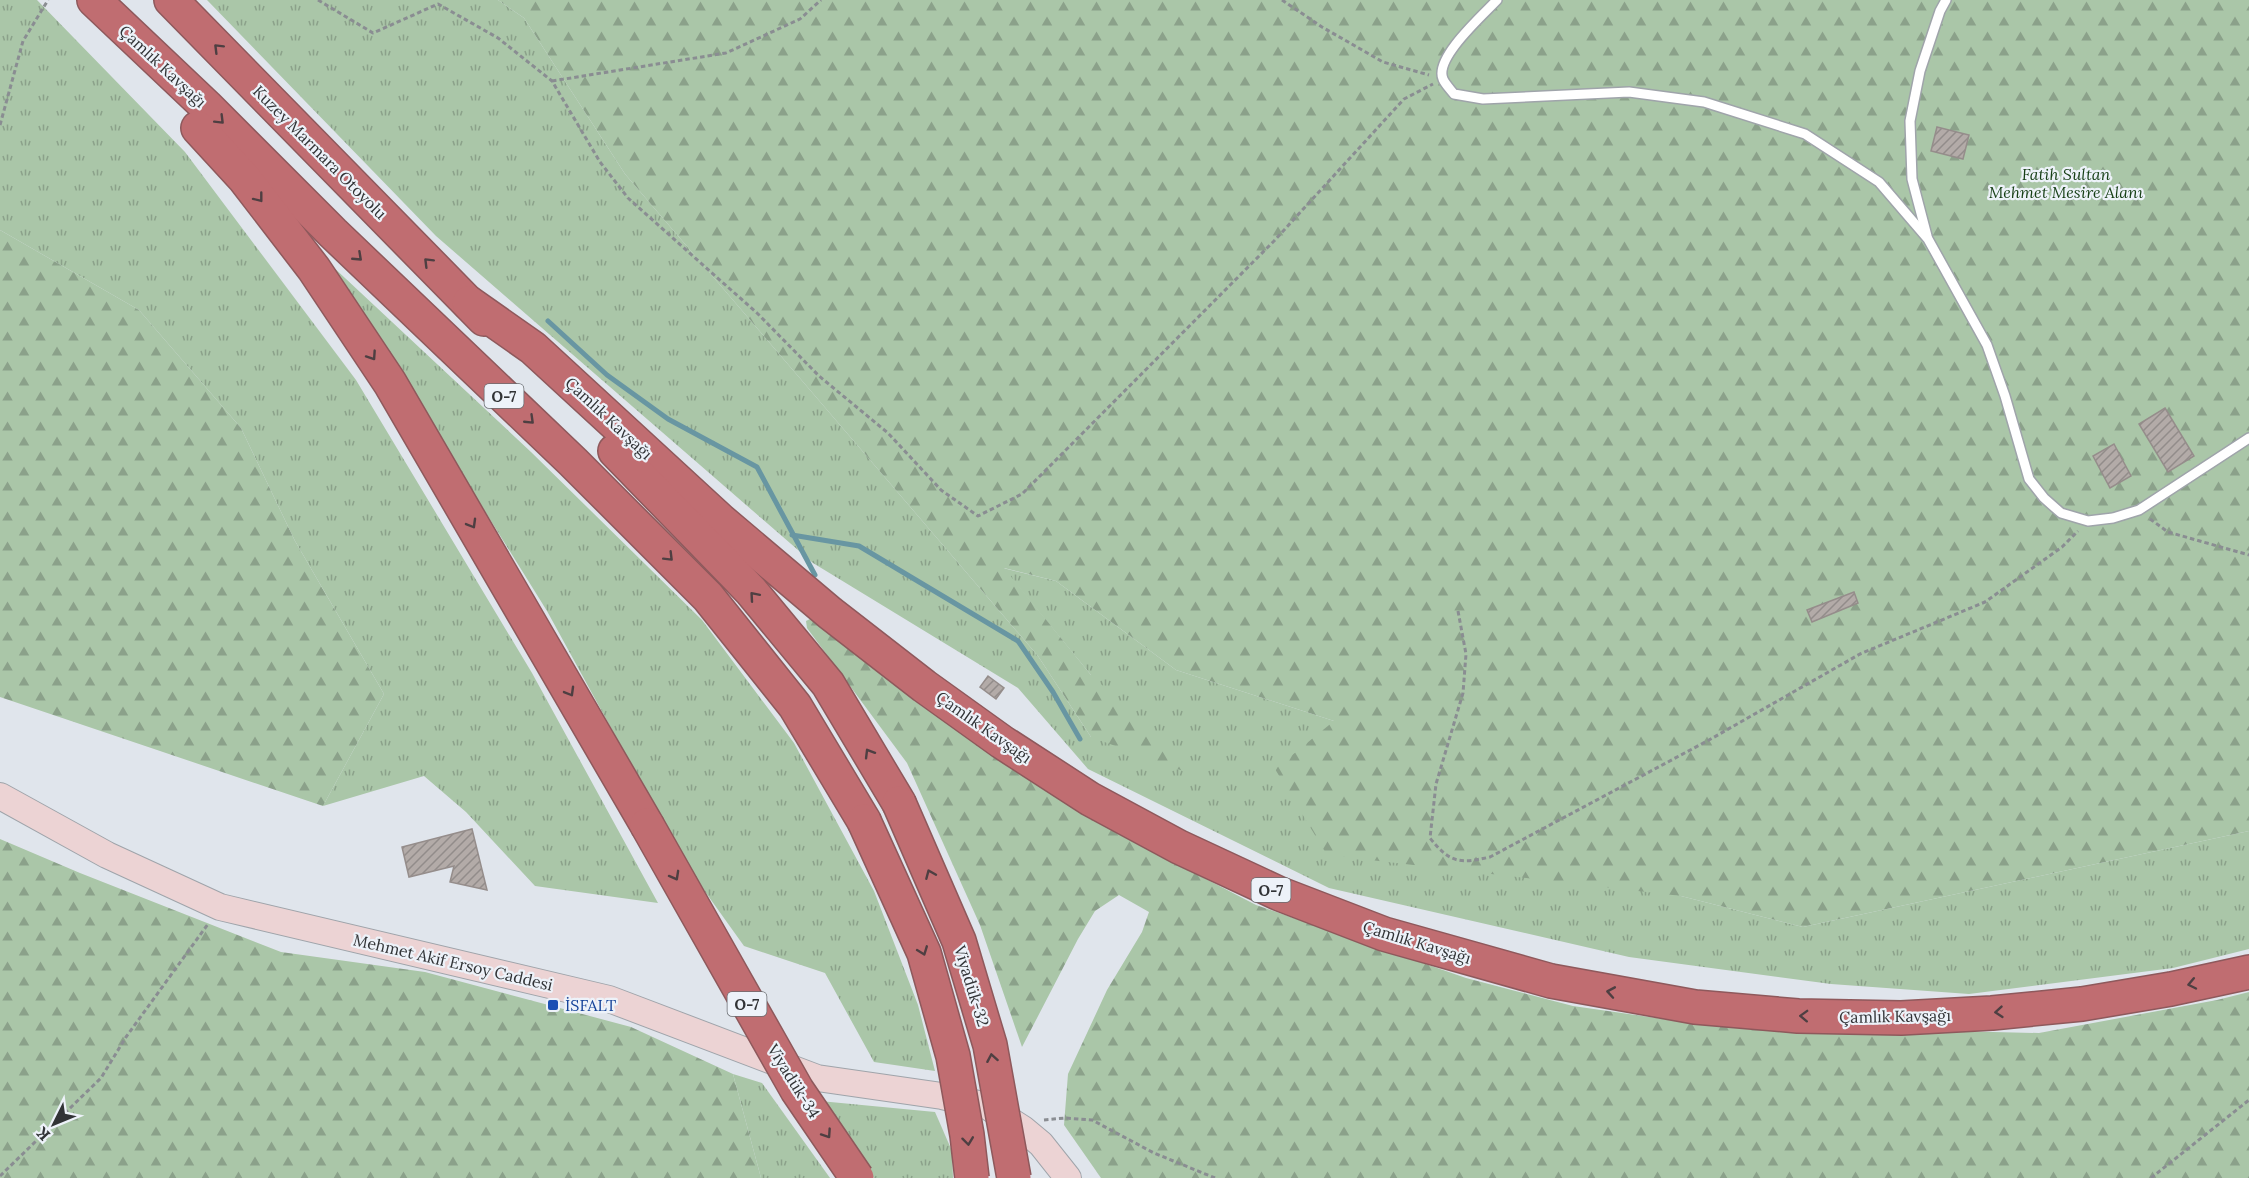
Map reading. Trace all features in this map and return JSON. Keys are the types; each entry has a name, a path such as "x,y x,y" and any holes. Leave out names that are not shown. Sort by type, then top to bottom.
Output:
{"highway":[{"name":"Kuzey Marmara Otoyolu","path":"171,0 469,303"},
{"name":"Çamlık Kavşağı","path":"97,4 206,106 333,233 573,462 708,597 795,706 864,821 924,953 952,1056 967,1135 972,1178"},
{"name":"Çamlık Kavşağı","path":"97,4 179,107 251,187 314,269 384,374 646,825"},
{"name":"Çamlık Kavşağı","path":"469,303 751,591 828,684 899,803"},
{"name":"Çamlık Kavşağı","path":"469,303 533,348 720,520 830,613 924,686 1002,742 1090,798 1179,848 1280,894 1384,934 1551,981 1695,1007 1798,1016 1901,1018 2003,1012 2082,1004 2160,991 2249,972"},
{"name":"Viyadük-32","path":"899,803 959,941 990,1045 1014,1178"},
{"name":"Viyadük-34","path":"646,825 797,1090 857,1178"}],"main road":[{"name":"Mehmet Akif Ersoy Caddesi","path":"0,796 107,855 220,907 609,999 817,1078 942,1096 987,1106 1023,1129 1041,1144 1068,1178"}],"lane":[{"path":"1497,0 1448,53 1442,66 1442,79 1454,94 1483,99 1629,92 1704,102 1805,134 1879,182 1928,239 1987,345 2005,396 2029,479 2044,498 2061,513 2088,521 2114,519 2139,510 2249,438"},
{"path":"1928,239 1912,179 1910,122 1920,71 1940,11 1946,0"}],"path":[{"path":"0,125 23,41 48,0"},
{"path":"318,0 374,33 438,4 498,38 552,81 600,162 628,198 758,314 819,376 888,433 941,490 978,516 1022,494 1274,241 1404,99 1442,79"},
{"path":"552,81 726,53 800,19 821,0"},
{"path":"1282,0 1322,27 1383,62 1442,79"},
{"path":"2139,510 2168,532 2249,555"},
{"path":"1458,610 1466,654 1463,693 1436,784 1430,838 1443,855 1467,862 1490,857 1511,846 1709,740 1860,654 1985,602 2062,547 2088,521"},
{"path":"0,1176 101,1078 126,1037 220,907"},
{"path":"2151,1178 2249,1100"},
{"path":"1023,1129 1038,1121 1065,1118 1092,1120 1154,1153 1215,1178"}],"green space":[{"path":"0,0 37,0 185,152 356,380 532,673 658,903 535,886 466,812 424,776 323,806 384,694 295,541 241,428 139,310 0,230"},
{"path":"207,0 498,0 524,18 625,174 1038,656 1091,737 1091,675 1003,568 1056,581 1176,670 1334,721 1681,896 1803,927 2249,831 2249,949 2173,968 1969,994 1831,984 1629,957 1329,888 1088,769 1018,688 813,563 436,236"},
{"name":"Fatih Sultan Mehmet Mesire Alanı","path":"498,0 2249,0 2249,831 1803,927 1681,896 1327,855 1275,769 1334,721 1176,670 1056,581 1004,568 1091,675 1202,778 1091,737 1038,656 625,174 524,18"},
{"path":"0,230 139,310 241,428 295,541 384,694 323,806 0,697"},
{"path":"299,235 531,452 702,620 794,743 874,891 918,1005 935,1071 874,1062 825,973 744,946 686,865 547,611 394,365"},
{"path":"813,619 923,707 1133,841 1256,905 1466,978 1573,1006 1705,1025 2039,1033 2249,992 2249,1178 1101,1178 1064,1125 1068,1074 1107,990 1142,932 1149,912 1119,895 1095,911 1022,1047 980,925 907,763 807,628 806,621"},
{"path":"0,839 281,952 425,972 631,1027 733,1074 761,1178 0,1178"},
{"path":"733,1074 762,1083 830,1178 761,1178"},
{"path":"820,1101 935,1112 952,1151 953,1178 874,1178"}],"building":[{"path":"1937,127 1969,135 1963,159 1931,151"},
{"path":"2165,408 2194,456 2168,472 2139,424"},
{"path":"2114,444 2131,476 2110,488 2093,456"},
{"path":"1854,592 1858,603 1812,622 1807,610"},
{"path":"988,676 1004,688 996,699 980,687"},
{"path":"472,829 487,890 450,882 454,866 409,877 402,847"}],"waterway":[{"path":"548,321 607,375 668,419 757,467 815,575"},
{"path":"792,535 859,546 1018,641 1053,692 1080,739"}],"place":[{"name":"İSFALT","path":"553,1005"}]}
